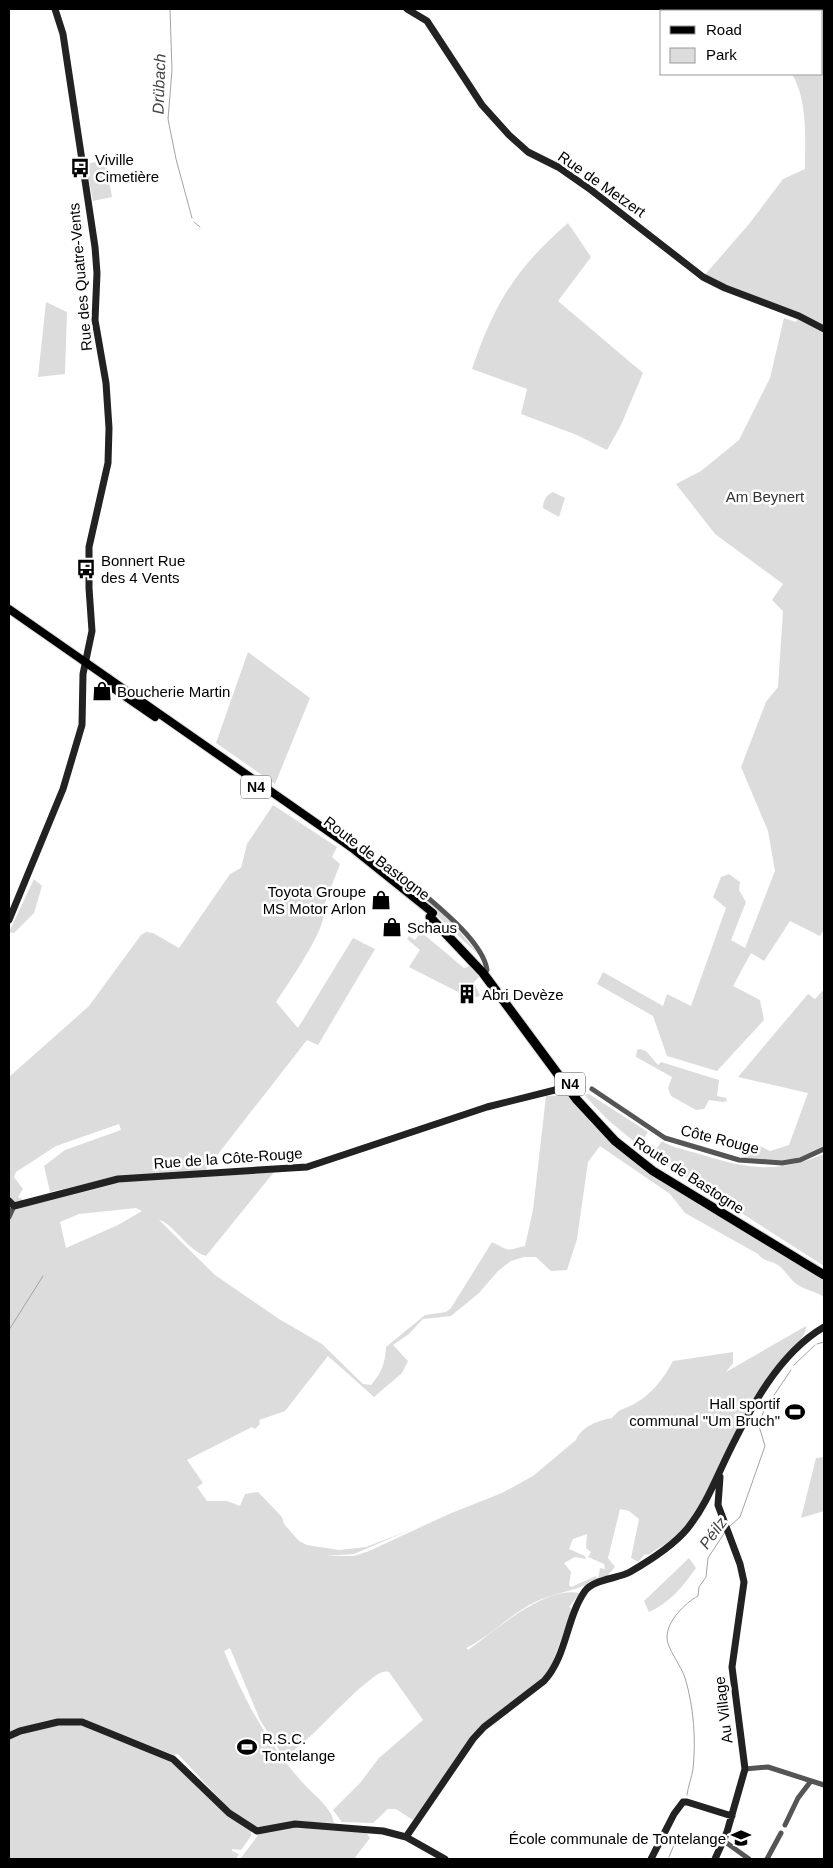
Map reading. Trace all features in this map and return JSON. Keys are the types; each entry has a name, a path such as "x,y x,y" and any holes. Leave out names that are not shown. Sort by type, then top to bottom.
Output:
{"highway":[{"name":"Route de Bastogne","path":"431,915 487,970 578,1094 618,1138 662,1172 824,1270"},
{"name":"Route de Bastogne","path":"431,915 489,981 596,1124 634,1157 666,1180 824,1275"}],"main road":[{"name":"Route de Bastogne","path":"9,609 348,851 431,915"},
{"name":"Route de Bastogne","path":"9,615 352,848 392,878 431,915"}],"street":[{"name":"Rue des Quatre-Vents","path":"9,920 63,789 82,725 85,665 92,631 88,588 89,547 108,463 110,428 106,383 95,320 96,273 92,220 64,40 55,9"},
{"name":"Rue de Metzert","path":"407,9 426,21 446,47 482,105 509,135 528,152 558,167 591,190 703,277 725,288 799,316 824,328"},
{"path":"392,878 400,876 408,881 457,924 483,957 487,970"},
{"name":"Rue de la Côte-Rouge","path":"9,1217 10,1204 118,1179 307,1167 495,1105 567,1087"},
{"name":"Côte Rouge","path":"592,1089 665,1138 729,1158 767,1164 782,1163 800,1160 824,1149"},
{"path":"406,1837 473,1739 484,1726 553,1672 572,1616 585,1591 629,1572 681,1535 702,1508 721,1469 774,1374 797,1348 824,1327"},
{"name":"Au Village","path":"715,1859 724,1841 745,1768 732,1668 744,1582 740,1564 723,1524 718,1498 721,1469"},
{"path":"9,1736 20,1731 58,1722 82,1722 173,1759 229,1813 257,1831 295,1824 369,1828 406,1837 445,1859"},
{"path":"745,1768 768,1767 824,1785"},
{"path":"785,1825 798,1798 811,1781"},
{"path":"651,1859 674,1814 683,1802 732,1816"},
{"path":"767,1859 781,1833"},
{"path":"724,1841 749,1859"}],"green space":[{"name":"Am Beynert","path":"824,9 824,930 820,936 790,921 764,961 751,953 733,986 760,1000 764,1020 717,1071 667,1056 653,1016 597,984 603,972 663,1006 667,994 691,1006 726,908 713,897 721,877 729,874 740,882 739,890 746,902 731,940 745,948 775,871 768,831 741,767 766,702 778,687 783,611 772,600 783,584 715,534 676,484 701,471 739,440 770,378 784,318 796,322 799,316 703,277 749,224 783,179 805,169 803,108 801,96 792,75 823,75 823,10 758,10"},
{"path":"105,160 112,197 93,201 86,164"},
{"path":"568,223 591,257 558,301 643,373 621,425 607,450 577,435 521,414 527,389 472,369 489,325 509,288 534,256"},
{"path":"46,302 67,312 65,374 38,377"},
{"path":"553,492 565,498 559,517 543,508 545,498"},
{"path":"248,652 310,698 275,784 216,743"},
{"path":"273,805 337,847 332,857 340,864 325,903 325,913 321,926 299,967 276,1002 298,1028 353,938 375,949 318,1045 307,1040 204,1172 110,1178 50,1192 44,1166 65,1150 121,1130 119,1124 56,1146 16,1172 14,1177 23,1189 18,1197 22,1199 22,1206 109,1182 274,1172 206,1256 193,1249 170,1226 159,1220 215,1275 279,1319 322,1344 363,1384 371,1385 382,1368 386,1347 425,1315 446,1312 451,1308 492,1242 509,1250 525,1246 533,1210 546,1096 569,1095 595,1124 624,1151 655,1175 722,1218 824,1278 824,1297 795,1283 778,1265 685,1213 670,1194 600,1146 588,1162 577,1239 567,1270 551,1271 536,1257 524,1257 511,1261 498,1271 479,1293 451,1316 423,1319 409,1334 393,1345 408,1361 402,1373 374,1397 328,1356 285,1411 259,1420 260,1424 255,1429 252,1427 187,1460 203,1483 197,1487 207,1501 227,1501 240,1506 245,1494 258,1492 282,1517 284,1524 299,1541 307,1545 339,1550 366,1547 410,1530 354,1554 325,1556 354,1556 502,1493 533,1476 576,1440 578,1435 586,1428 596,1422 612,1418 620,1410 646,1396 662,1379 673,1361 733,1352 733,1363 726,1372 806,1326 805,1332 798,1344 775,1368 742,1421 722,1457 705,1499 691,1522 671,1540 648,1555 645,1554 638,1562 631,1558 639,1519 629,1511 620,1509 608,1558 615,1567 607,1576 598,1578 600,1568 605,1569 604,1564 588,1557 591,1552 586,1548 587,1534 573,1539 569,1549 585,1556 586,1559 575,1557 564,1563 571,1572 569,1585 571,1587 596,1576 597,1579 583,1586 551,1596 580,1593 569,1607 571,1608 570,1615 549,1672 482,1724 413,1820 396,1809 388,1809 373,1823 342,1822 333,1810 360,1783 379,1758 423,1720 389,1672 379,1673 366,1683 309,1738 284,1758 260,1720 230,1648 224,1651 258,1721 279,1754 330,1812 334,1823 294,1821 264,1828 249,1825 229,1811 178,1754 174,1755 103,1727 102,1730 173,1759 219,1806 251,1829 251,1836 241,1850 232,1849 232,1851 239,1854 236,1859 9,1859 9,1732 11,1731 9,1731 9,1217 14,1206 9,1201 9,1077 89,1006 141,935 146,932 153,933 179,948 230,874 241,868 247,844","holes":["136,1208 142,1211 118,1225 66,1248 60,1222 79,1214","551,1596 521,1611 506,1621 526,1607","506,1621 468,1650 466,1648"]},
{"path":"34,879 42,886 34,913 14,933 9,932"},
{"path":"398,879 404,880 445,914 481,957"},
{"path":"421,932 464,968 468,967 470,963 481,975 474,982 480,996 465,1000 460,993 409,967 420,950 407,939 409,936 415,940"},
{"path":"824,989 824,1149 782,1163 743,1161 744,1154 755,1150 756,1144 770,1151 789,1145 808,1093 738,1077 808,994 815,999"},
{"path":"637,1050 646,1051 658,1065 661,1062 719,1080 717,1096 726,1098 727,1101 709,1100 704,1109 696,1110 671,1096 668,1088 672,1077 636,1057"},
{"path":"589,1094 648,1132 643,1140 657,1148 662,1141 675,1147 717,1159 762,1167 791,1165 824,1154 824,1266 649,1154 608,1120 585,1095"},
{"path":"824,1457 824,1511 801,1518 816,1458"},
{"path":"689,1558 696,1568 691,1575 670,1599 649,1612 644,1601"},
{"path":"295,1824 363,1828 370,1838 354,1859 240,1859 259,1834"}],"waterway":[{"name":"Drübach","path":"170,9 172,70 168,119 176,159 192,218"},
{"path":"194,222 200,227"},
{"path":"9,1330 43,1276"},
{"name":"Péilz","path":"817,1344 824,1342"},
{"name":"Péilz","path":"794,1365 815,1345"},
{"name":"Péilz","path":"729,1527 740,1517 765,1446 759,1426 764,1410 791,1370"},
{"name":"Péilz","path":"687,1795 694,1758 692,1712 685,1678 671,1651 667,1637 673,1619 688,1603 698,1596 699,1587 706,1577 708,1558 725,1532"},
{"name":"Péilz","path":"669,1857 679,1833"}],"place":[{"name":"Viville Cimetière","path":"80,168"},
{"name":"Bonnert Rue des 4 Vents","path":"86,569"},
{"name":"Boucherie Martin","path":"102,691"},
{"name":"Toyota Groupe MS Motor Arlon","path":"381,900"},
{"name":"Schaus","path":"392,927"},
{"name":"Abri Devèze","path":"467,994"},
{"name":"Hall sportif communal \"Um Bruch\"","path":"795,1412"},
{"name":"R.S.C. Tontelange","path":"247,1747"},
{"name":"École communale de Tontelange","path":"741,1838"}]}
